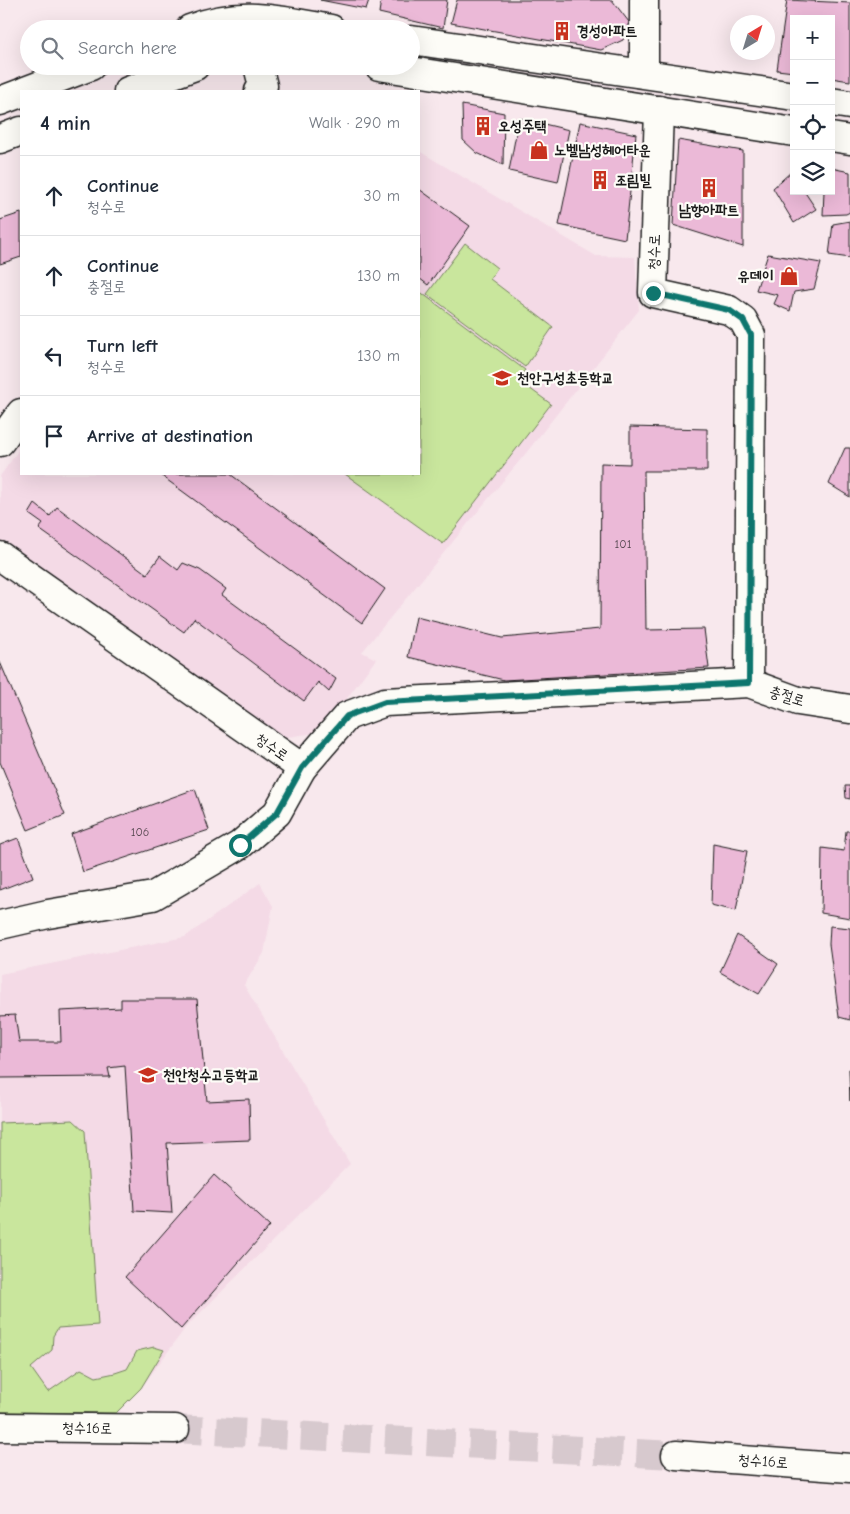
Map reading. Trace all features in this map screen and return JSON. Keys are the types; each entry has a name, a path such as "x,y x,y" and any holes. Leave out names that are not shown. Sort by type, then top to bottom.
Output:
{"street":[{"path":"644,0 644,73"},
{"path":"216,20 246,15 276,20"},
{"path":"420,41 790,95"},
{"path":"420,72 790,131"},
{"path":"28,90 67,75"},
{"path":"131,90 171,75"},
{"path":"260,75 263,86 260,90"},
{"path":"0,101 20,93"},
{"path":"835,102 850,104"},
{"name":"청수로","path":"659,110 653,293 729,310 743,320 751,335 749,683"},
{"path":"0,139 20,131"},
{"path":"835,138 850,140"},
{"path":"0,442 20,414"},
{"name":"청수로","path":"0,556 302,768 277,813 240,845 153,896 48,914 0,925"},
{"name":"충절로","path":"302,768 347,716 385,702 749,683 798,701 850,709"},
{"name":"청수16로","path":"0,1427 175,1429"},
{"name":"청수16로","path":"676,1455 850,1468"}],"shaded area":[{"name":"천안구성초등학교","path":"420,152 596,256 635,257 639,310 526,453 362,652 376,659 322,732 280,738 0,543 0,476 20,448 20,475 420,475"},
{"name":"천안청수고등학교","path":"260,883 273,906 264,953 244,985 350,1164 186,1327 141,1388 116,1413 0,1412 0,974 185,937"}],"green space":[{"path":"465,243 497,268 490,279 553,327 525,367 427,294"},
{"path":"420,292 525,370 518,380 551,404 443,544 346,475 420,475"},
{"path":"73,1120 85,1131 98,1325 58,1328 53,1336 52,1350 31,1368 48,1392 81,1369 96,1377 115,1373 127,1369 137,1351 154,1347 164,1350 141,1388 116,1413 0,1412 0,1123"}],"building":[{"path":"320,0 369,0 366,9"},
{"path":"381,0 447,0 443,28 420,23 420,20 409,20 379,13"},
{"name":"경성아파트","path":"457,0 612,0 629,22 623,40 601,50 451,23"},
{"path":"787,0 850,3 850,81 835,79 835,15 790,15 790,72 777,70"},
{"name":"오성주택","path":"462,105 504,113 503,165 477,153 463,140"},
{"name":"노벨남성헤어타운","path":"519,118 569,130 558,182 509,171"},
{"name":"조림빌","path":"580,122 636,134 625,239 559,225"},
{"name":"남향아파트","path":"678,140 743,151 743,247 673,225"},
{"path":"835,169 850,172 850,212 846,214 823,215 824,195 835,195"},
{"path":"790,173 790,195 807,195 816,209 794,223 773,188"},
{"path":"420,190 470,226 428,285 420,279"},
{"path":"20,213 20,257 0,264 0,220"},
{"path":"850,221 850,258 829,255 833,224"},
{"name":"유데이","path":"768,254 821,263 814,289 794,292 790,311 774,304 778,295 756,290"},
{"path":"630,427 707,429 707,471 644,471 646,630 704,629 709,668 504,680 408,657 416,617 502,638 600,629 601,463 630,464"},
{"path":"845,448 850,448 850,497 829,484"},
{"path":"160,475 231,475 385,589 362,623"},
{"path":"35,504 50,516 57,507 147,574 160,556 178,570 183,563 200,570 226,589 222,595 336,679 329,692 318,682 304,701 194,618 184,632 39,529 43,524 29,514"},
{"path":"0,662 65,815 28,830 0,762"},
{"path":"845,786 850,786 850,799 846,798"},
{"path":"195,789 209,830 83,872 71,834"},
{"path":"846,831 850,831 850,918 821,913 822,848 844,851"},
{"path":"18,838 33,877 0,890 0,845"},
{"path":"713,844 747,851 736,911 711,905"},
{"path":"830,926 850,928 850,1020 839,1017 829,944"},
{"path":"737,935 778,964 759,994 720,972"},
{"path":"121,999 197,999 207,1101 249,1099 250,1140 167,1143 172,1213 134,1211 125,1066 108,1068 110,1077 0,1078 0,1016 15,1015 19,1042 61,1042 60,1011 121,1008"},
{"path":"849,1069 850,1069 850,1101"},
{"path":"214,1175 270,1226 181,1329 125,1277"}],"tunnel":[{"path":"175,1429 676,1455"}],"place":[{"name":"경성아파트","path":"562,31"},
{"name":"오성주택","path":"483,126"},
{"name":"노벨남성헤어타운","path":"539,150"},
{"name":"조림빌","path":"600,180"},
{"name":"남향아파트","path":"709,188"},
{"name":"유데이","path":"789,276"},
{"name":"천안구성초등학교","path":"502,378"},
{"name":"천안청수고등학교","path":"148,1075"}],"route":[{"path":"240,845 277,813 302,768 347,716 385,702 749,683 751,335 743,320 729,310 653,293"}]}
